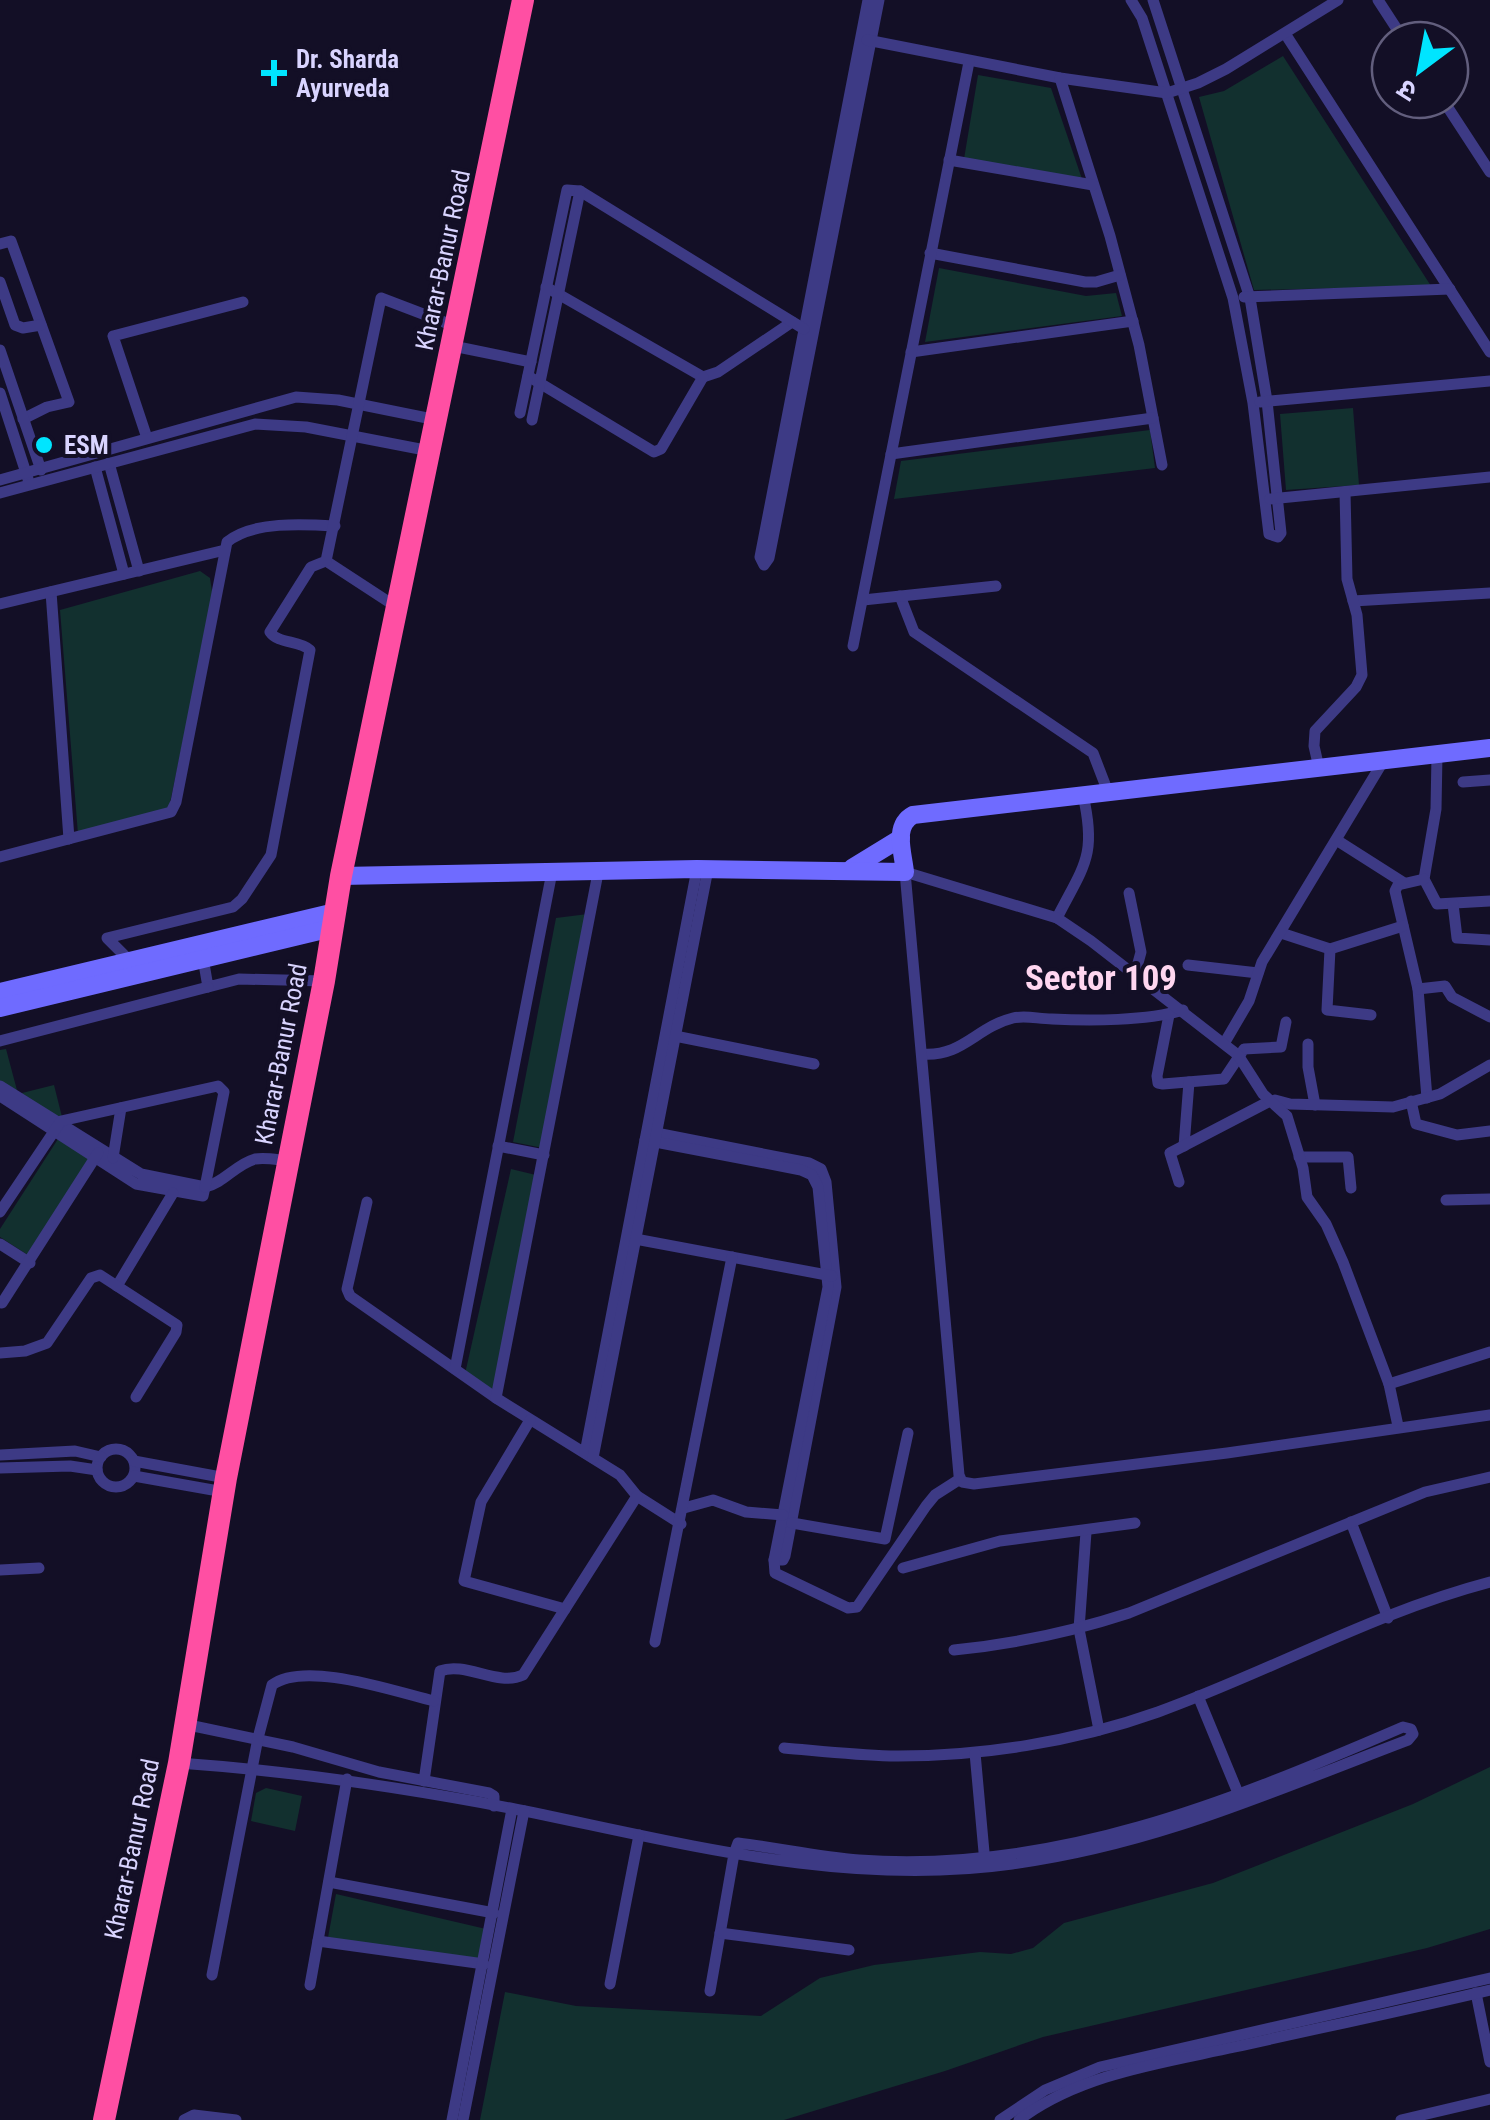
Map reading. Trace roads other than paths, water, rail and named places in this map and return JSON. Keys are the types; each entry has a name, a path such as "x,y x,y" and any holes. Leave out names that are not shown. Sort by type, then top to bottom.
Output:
{"highway":[{"name":"Kharar-Banur Road","path":"104,2120 179,1763 225,1485 342,876 524,0"}],"street":[{"path":"868,0 865,40 790,428 760,557 764,565 771,552 790,428 804,329 865,40 879,0"},
{"path":"865,40 1060,78 1167,93 1286,35 1338,0"},
{"path":"1142,2 1184,88 1250,297 1268,401 1271,499"},
{"path":"1142,2 1233,297 1271,499"},
{"path":"1286,35 1490,352"},
{"path":"853,646 969,62"},
{"path":"1060,78 1133,321 1162,465"},
{"path":"1456,120 1490,172"},
{"path":"949,160 1093,185"},
{"path":"532,420 535,378 565,192 570,189 580,191 804,329"},
{"path":"0,244 11,241 69,402 47,407 24,419"},
{"path":"930,253 1085,282 1120,274"},
{"path":"0,282 15,324 23,328 41,324"},
{"path":"1233,297 1450,289"},
{"path":"520,413 535,378 531,362 552,290"},
{"path":"552,290 704,377"},
{"path":"326,561 382,298 455,336 531,362"},
{"path":"147,438 113,336 243,302"},
{"path":"911,352 1133,321"},
{"path":"535,378 654,452 661,449 704,377 718,372 792,322"},
{"path":"0,350 41,470"},
{"path":"1253,402 1490,381"},
{"path":"0,393 28,480"},
{"path":"0,493 41,470 296,397 324,398 437,420"},
{"path":"891,454 1153,418"},
{"path":"0,480 28,480 95,468 256,424 352,434 430,451"},
{"path":"109,463 139,570"},
{"path":"95,468 124,574"},
{"path":"1271,499 1490,477"},
{"path":"1319,768 1315,731 1356,687 1362,675 1362,645 1344,556 1345,492"},
{"path":"0,857 166,816 174,808 227,542 234,536 276,526 335,526"},
{"path":"0,604 224,550"},
{"path":"326,561 398,608"},
{"path":"130,960 106,938 232,907 267,864 310,650 274,638 270,632 311,567 326,561"},
{"path":"863,600 996,586"},
{"path":"51,592 68,839"},
{"path":"1353,602 1490,593"},
{"path":"900,596 914,632 1093,753 1108,792"},
{"path":"960,1478 901,838 904,820 914,815 1490,748"},
{"path":"1437,754 1436,809 1424,879 1436,904 1490,900"},
{"path":"1225,1042 1280,933 1384,760"},
{"path":"1464,782 1490,780"},
{"path":"1057,918 1089,852 1091,837 1083,795"},
{"path":"852,869 901,838"},
{"path":"1338,841 1404,883"},
{"path":"342,876 703,869 906,872 1057,918 1225,1042 1268,1100 1286,1116 1307,1197 1326,1224 1342,1262 1389,1384 1398,1426"},
{"path":"589,1456 703,869"},
{"path":"455,1369 552,872"},
{"path":"496,1398 598,872"},
{"path":"1424,879 1395,889 1418,989 1427,1098"},
{"path":"1130,893 1140,952 1135,974"},
{"path":"1453,904 1456,938 1490,940"},
{"path":"0,992 130,960 334,920"},
{"path":"0,1008 202,958 334,920"},
{"path":"1280,933 1330,949 1403,926"},
{"path":"1330,949 1326,1008 1340,1014 1371,1015"},
{"path":"202,958 208,987"},
{"path":"1188,965 1258,974"},
{"path":"0,1041 239,979 324,981"},
{"path":"1418,989 1445,986 1452,997 1490,1017"},
{"path":"922,1054 947,1054 1016,1017 1054,1020 1183,1010"},
{"path":"1169,1014 1157,1080 1162,1084 1227,1077 1238,1055 1250,1047 1281,1047 1286,1022"},
{"path":"671,1035 814,1064"},
{"path":"1308,1044 1315,1105"},
{"path":"1178,1182 1169,1156 1172,1151 1268,1100 1392,1107 1445,1092 1490,1065"},
{"path":"1184,1146 1189,1082"},
{"path":"0,1086 56,1127"},
{"path":"0,1096 56,1127 98,1153 136,1184 201,1197 223,1095 221,1088 213,1086 56,1127 0,1212"},
{"path":"1411,1101 1416,1124 1457,1135 1490,1131"},
{"path":"113,1158 120,1108"},
{"path":"650,1137 809,1162 822,1169 826,1182 832,1276 787,1519 774,1560 779,1577 853,1608 861,1603 935,1495 960,1478"},
{"path":"498,1146 544,1154"},
{"path":"98,1153 141,1174 205,1187 249,1161 289,1161"},
{"path":"2,1303 98,1153"},
{"path":"1299,1157 1348,1158 1351,1188"},
{"path":"117,1286 174,1193"},
{"path":"1446,1200 1490,1199"},
{"path":"367,1202 348,1292 496,1398 625,1479 638,1496 681,1524"},
{"path":"631,1238 832,1276"},
{"path":"0,1244 30,1263"},
{"path":"656,1642 732,1257"},
{"path":"0,1353 26,1352 47,1343 93,1275 100,1275 177,1325 136,1397"},
{"path":"1389,1384 1490,1352"},
{"path":"960,1478 974,1484 1490,1415"},
{"path":"530,1420 481,1502 464,1582 565,1608"},
{"path":"684,1508 712,1500 746,1512 884,1539 908,1432"},
{"path":"0,1455 75,1451 101,1456 116,1449 134,1461 134,1476 128,1484 115,1488 104,1484 97,1470 101,1456"},
{"path":"134,1461 225,1485"},
{"path":"0,1468 70,1466 97,1470"},
{"path":"134,1476 225,1485"},
{"path":"954,1650 1015,1644 1079,1629 1170,1598 1425,1492 1490,1477"},
{"path":"424,1780 438,1676 445,1668 518,1678 527,1670 638,1496"},
{"path":"1351,1522 1388,1618"},
{"path":"903,1568 1000,1541 1136,1524"},
{"path":"1086,1532 1079,1629 1099,1730"},
{"path":"0,1570 38,1568"},
{"path":"784,1748 888,1756 975,1753 1099,1730 1198,1696 1388,1618 1490,1582"},
{"path":"212,1975 258,1738 269,1690 276,1680 323,1676 434,1701"},
{"path":"1198,1696 1238,1794"},
{"path":"184,1724 258,1738 379,1772 492,1794 494,1806"},
{"path":"710,1991 736,1844 860,1860 985,1861 1094,1851 1190,1824 1269,1796 1408,1740 1413,1734 1404,1726 1238,1794 1140,1829 985,1861"},
{"path":"975,1753 985,1861"},
{"path":"179,1763 347,1779 734,1854"},
{"path":"310,1985 347,1779"},
{"path":"452,2120 518,1810"},
{"path":"463,2120 518,1810"},
{"path":"610,1984 639,1835"},
{"path":"329,1882 494,1913"},
{"path":"720,1934 849,1950"},
{"path":"318,1941 484,1964"},
{"path":"1000,2120 1045,2090 1100,2067 1490,1978"},
{"path":"1019,2120 1059,2095 1087,2084 1202,2054 1490,1990"},
{"path":"1476,1993 1490,2062"},
{"path":"1400,2120 1449,2114 1490,2100"},
{"path":"184,2120 194,2114 236,2120"}],"place":[{"name":"Dr. Sharda Ayurveda","path":"274,73"},
{"name":"ESM","path":"44,445"}],"district":[{"name":"Sector 109","path":"1101,978"}]}
